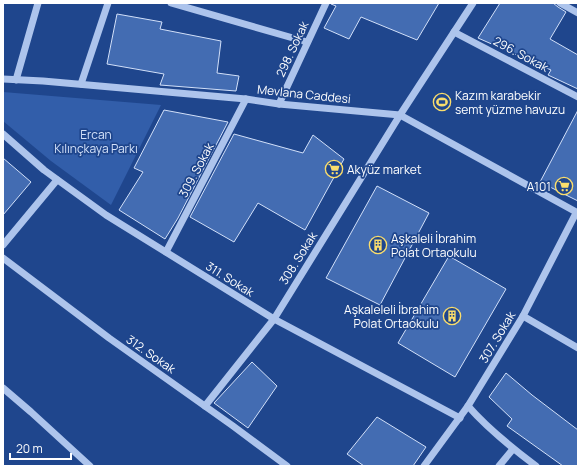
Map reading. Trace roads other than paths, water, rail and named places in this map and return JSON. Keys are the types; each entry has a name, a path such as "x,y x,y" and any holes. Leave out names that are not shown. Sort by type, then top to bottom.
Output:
{"street":[{"path":"16,80 38,3"},
{"path":"81,84 108,3"},
{"path":"171,3 308,42"},
{"name":"298. Sokak","path":"278,104 326,3"},
{"name":"308. Sokak","path":"204,406 274,319 400,115 473,3"},
{"path":"560,3 578,13"},
{"name":"296. Sokak","path":"454,32 578,97"},
{"name":"Mevlana Caddesi","path":"3,79 81,84 400,115 577,213"},
{"name":"309. Sokak","path":"166,252 246,99"},
{"name":"311. Sokak","path":"3,134 44,170 106,215 274,319 460,418"},
{"path":"3,245 57,180"},
{"name":"307. Sokak","path":"424,466 468,406 523,316 577,213"},
{"name":"312. Sokak","path":"3,258 109,338 287,466"},
{"path":"523,316 578,348"},
{"path":"3,388 90,466"},
{"path":"468,406 513,449 536,466"},
{"path":"499,466 513,449"}],"place":[{"name":"Kazım karabekir semt yüzme havuzu","path":"442,102"},
{"name":"Akyüz market","path":"334,169"},
{"name":"A101","path":"564,186"},
{"name":"Aşkaleli İbrahim Polat Ortaokulu","path":"378,245"},
{"name":"Aşkaleleli İbrahim Polat Ortaokulu","path":"452,316"}],"park label":[{"name":"Ercan Kılınçkaya Parkı","path":"96,141"}]}
